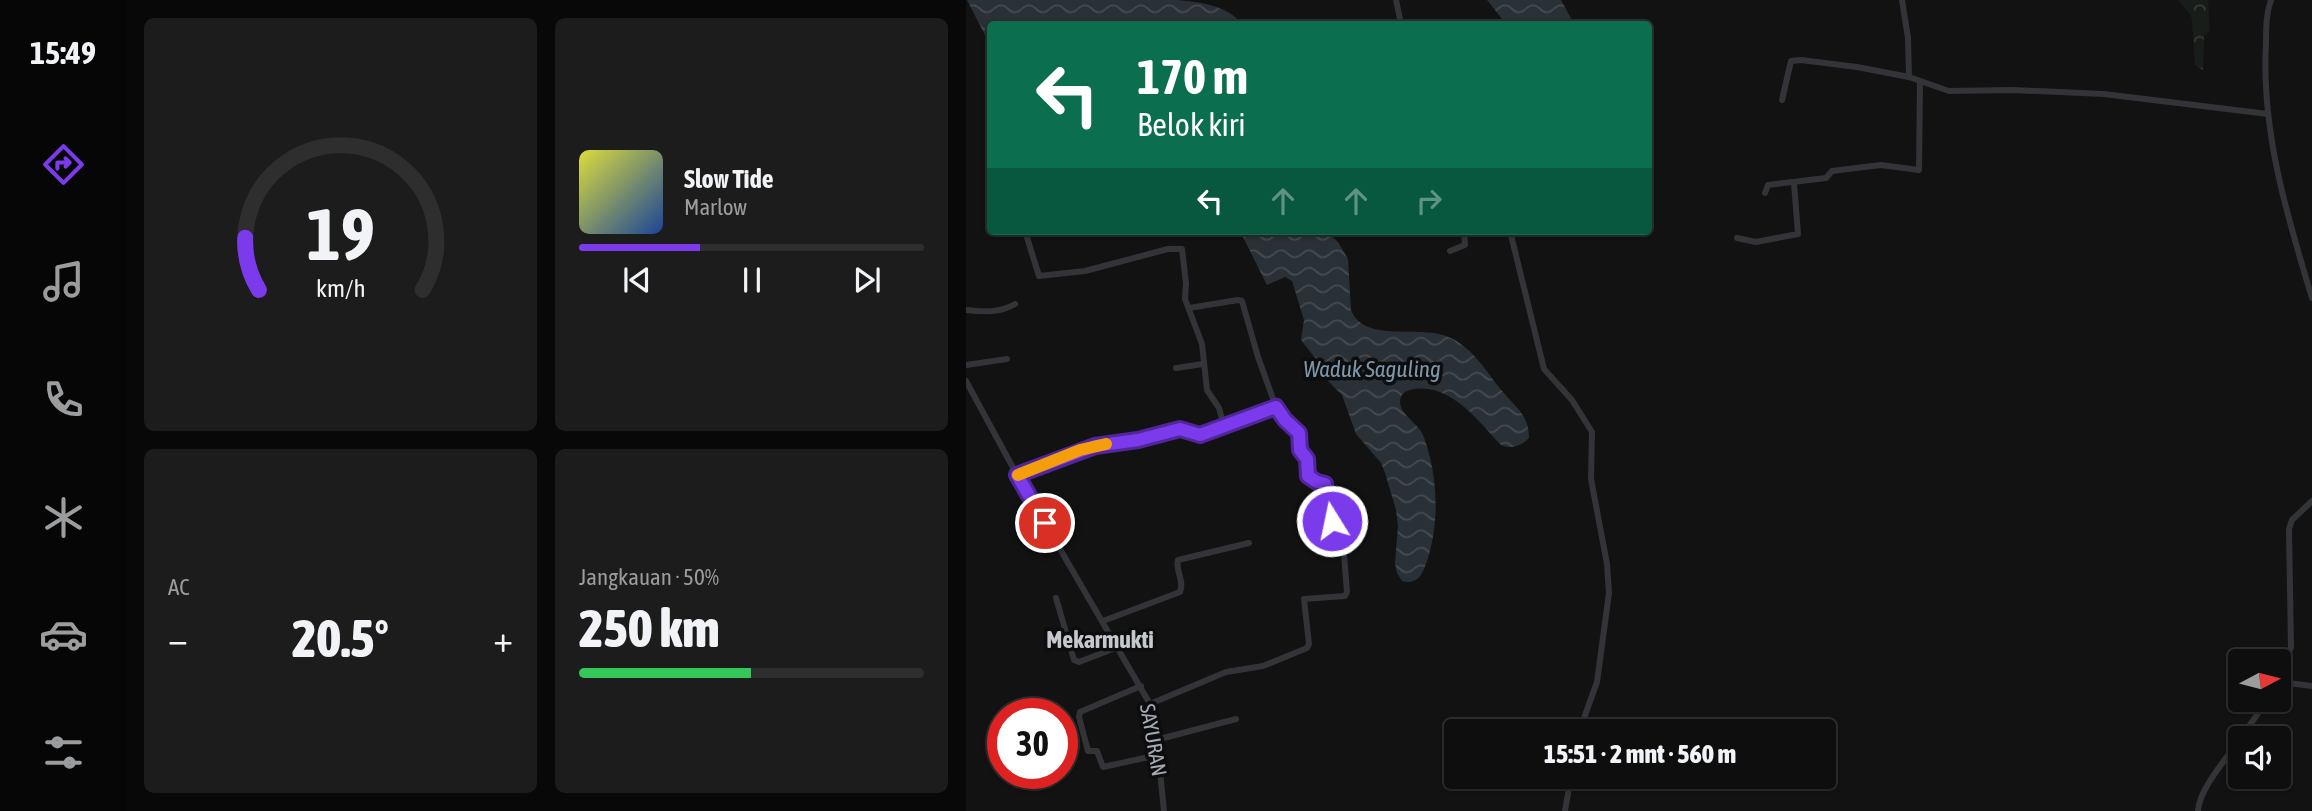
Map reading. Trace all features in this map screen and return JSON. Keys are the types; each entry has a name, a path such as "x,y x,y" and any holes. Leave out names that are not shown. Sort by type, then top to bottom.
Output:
{"street":[{"path":"1396,0 1400,21"},
{"path":"1902,0 1908,38 1909,77"},
{"path":"2271,0 2267,19 2264,71 2268,114 2284,200 2312,298"},
{"path":"1782,100 1791,61 1857,67 1909,77 1949,92 2013,90 2104,94 2268,114"},
{"path":"1766,192 1768,185 1826,178 1831,171 1846,168 1881,164 1919,170 1920,82"},
{"path":"1737,238 1756,242 1798,234 1794,183"},
{"path":"1027,235 1039,276 1085,271 1180,248 1186,283 1184,295 1202,344 1207,390 1219,408 1224,426"},
{"path":"1450,251 1465,245 1464,235"},
{"path":"1511,235 1544,369 1572,400 1588,425 1593,440 1591,479 1607,564 1609,593 1597,682 1584,719"},
{"path":"1150,704 1226,672 1263,666 1307,648 1309,644 1304,599 1345,596 1347,593 1342,529 1331,519 1326,486 1308,476 1307,459 1300,450 1299,433 1276,407 1242,301 1189,308"},
{"path":"966,310 999,311 1015,304"},
{"path":"966,365 1007,359"},
{"path":"1176,368 1203,364"},
{"name":"SAYURAN","path":"966,380 1017,475 1150,704 1164,811"},
{"path":"1017,475 1095,446 1138,440 1180,429 1200,435 1276,407"},
{"path":"2290,649 2288,529 2312,501"},
{"path":"1102,621 1180,593 1182,587 1178,560 1248,543"},
{"path":"1056,598 1074,660 1079,662 1118,648"},
{"path":"2291,683 2312,686"},
{"path":"1141,686 1080,712 1080,722 1088,751 1097,751 1103,767 1158,755"},
{"path":"1156,740 1236,719"},
{"path":"2198,811 2200,799 2228,757"},
{"path":"1565,811 1569,789"}],"green space":[{"path":"2178,0 2208,0 2210,31 2204,36 2203,70 2195,65 2192,19"}],"water":[{"path":"967,0 1178,0 1221,8 1239,21 987,21 987,39"},
{"path":"1487,0 1561,0 1572,21 1504,21"},
{"name":"Waduk Saguling","path":"1242,235 1331,235 1348,259 1351,310 1358,321 1381,330 1425,332 1451,338 1474,355 1527,423 1529,438 1509,447 1501,445 1462,405 1438,391 1410,390 1402,395 1400,406 1421,431 1428,450 1436,498 1434,530 1427,561 1419,578 1412,582 1402,581 1397,573 1396,510 1381,463 1356,434 1342,395 1327,380 1316,359 1301,340 1304,320 1292,281 1285,277 1267,285"}],"slow traffic":[{"path":"1018,475 1080,450 1106,444"}],"district":[{"name":"Mekarmukti","path":"1100,640"}],"route":[{"path":"1045,523 1017,475 1095,446 1138,440 1173,429 1186,429 1200,435 1276,407 1299,433 1300,450 1308,463 1308,476 1326,486 1332,521"}]}
